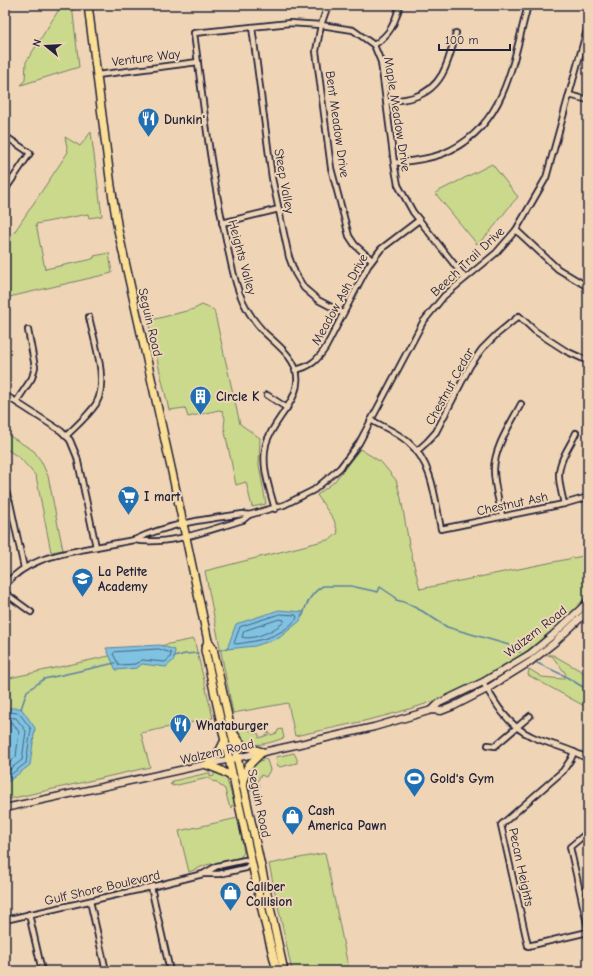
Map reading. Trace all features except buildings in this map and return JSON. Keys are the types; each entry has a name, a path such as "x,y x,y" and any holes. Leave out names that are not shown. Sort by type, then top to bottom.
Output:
{"main road":[{"name":"Seguin Road","path":"88,5 118,230 208,641 213,648 284,971"},
{"name":"Seguin Road","path":"208,641 205,650 277,971"},
{"path":"231,730 242,745 262,752 248,766 243,780"},
{"path":"225,740 220,750 207,765 234,778"},
{"path":"256,840 252,862 255,864 264,879"}],"street":[{"name":"Bent Meadow Drive","path":"328,5 321,25 316,51 331,168 349,236 355,245 372,260"},
{"path":"374,45 388,34 400,5"},
{"path":"394,164 430,158 452,149 471,136 487,120 500,101 505,90 528,5"},
{"name":"Maple Meadow Drive","path":"194,33 290,23 321,25 353,30 374,45 381,62 398,185 413,212 465,278"},
{"name":"Beech Trail Drive","path":"5,585 24,568 44,558 134,540 147,534 183,523 243,514 249,515 274,509 314,490 340,468 359,443 422,322 444,296 496,253 516,230 546,178 588,26"},
{"name":"Steep Valley","path":"252,27 272,178 289,257 298,279 311,294 326,305 343,313"},
{"name":"Heights Valley","path":"194,33 214,183 234,278 242,301 261,329 288,355 296,370"},
{"path":"386,102 412,98 422,94 434,86 446,69 456,33"},
{"name":"Venture Way","path":"97,75 198,62"},
{"path":"569,95 588,100"},
{"path":"5,136 30,153 5,190"},
{"path":"222,223 279,209"},
{"name":"Meadow Ash Drive","path":"296,370 309,366 318,360 360,279 372,260 389,242 419,220"},
{"path":"516,230 558,269 588,287"},
{"name":"Chestnut Cedar","path":"417,451 428,442 436,432 470,366 482,349 519,316 536,331 560,347 588,361"},
{"path":"66,436 92,409 102,388 102,379 89,317"},
{"path":"16,402 32,378 35,368 28,330"},
{"path":"274,509 264,467 265,452 270,434 287,408 295,389 296,370"},
{"path":"5,395 66,436 74,448 96,547"},
{"path":"267,395 287,408"},
{"path":"502,516 494,475 495,458 498,448 521,404"},
{"path":"371,420 401,436 417,451"},
{"path":"564,504 560,484 560,470 563,458 576,434"},
{"name":"Chestnut Ash","path":"417,451 431,477 441,529 564,504 588,497"},
{"path":"5,490 10,503 24,568"},
{"name":"Beech Trail Drive","path":"134,540 147,542 186,537 243,520 249,515"},
{"path":"5,592 31,612"},
{"name":"Walzem Road","path":"432,710 439,703 483,682 530,654 553,635 588,602"},
{"name":"Walzem Road","path":"5,808 230,760 380,725 432,710 441,711 487,689 530,662 554,643 588,611"},
{"path":"483,682 496,706 517,728 532,736 588,759"},
{"path":"488,745 495,746 530,716"},
{"name":"Pecan Heights","path":"574,752 563,771 501,825 528,946 588,932"},
{"path":"588,832 570,847 588,928"},
{"name":"Gulf Shore Boulevard","path":"5,920 203,874 219,874 246,868 252,862 245,860 217,866 203,874"},
{"path":"151,887 170,971"},
{"path":"90,901 106,971"},
{"path":"29,914 42,971"}],"green space":[{"path":"72,5 79,67 21,85 25,80 26,62 58,11 62,6"},
{"path":"91,132 102,216 89,218 88,214 36,224 45,269 89,260 94,258 94,256 109,253 112,273 5,298 5,246 68,152 65,137 80,146"},
{"path":"492,164 518,197 483,239 477,244 435,193"},
{"path":"202,305 214,310 240,424 260,438 259,465 266,504 252,507 246,482 236,485 224,427 225,418 222,411 219,410 188,417 185,408 169,410 148,321 194,309"},
{"path":"5,433 34,451 41,461 48,476 63,550 51,552 36,476 20,458 5,448"},
{"path":"360,449 381,462 396,480 420,589 588,555 588,594 569,616 537,643 486,677 468,686 434,701 400,712 295,736 288,703 233,713 205,571 331,539 338,533 334,520 317,495 334,482"},
{"path":"194,639 213,718 141,733 150,767 5,800 5,679"},
{"path":"548,655 553,655 588,675 588,708 528,675 529,669 542,677 563,679 566,674 552,656"},
{"path":"246,727 248,730 259,734 259,738 268,735 268,731 271,735 282,729 284,738 264,744 251,744 240,738 237,731"},
{"path":"294,753 297,763 280,767 277,765 276,757"},
{"path":"266,759 270,770 266,777 261,775 256,783 260,785 258,789 250,791 248,780 250,770 255,764"},
{"path":"214,772 225,777 227,780 235,807 232,805 231,808 229,805 225,789 216,781 214,782 208,778 173,786 170,784 173,784 173,782 171,782 173,781 208,773 210,773 210,777 214,776"},
{"path":"238,818 244,853 239,858 206,865 189,872 179,831"},
{"path":"325,853 349,971 292,971 269,864"}],"water":[{"path":"279,610 304,612 300,621 279,638 255,646 227,649 236,624"},
{"path":"160,645 175,650 174,660 166,667 142,664 137,668 116,670 106,648"},
{"path":"5,708 21,708 35,728 30,765 5,783"}],"waterway":[{"path":"301,616 303,615 313,595 323,586 351,586 378,592 380,587 395,597 396,600 404,602 422,611 447,627 509,645 520,652"},
{"path":"220,650 228,648"},
{"path":"174,657 198,653"},
{"path":"21,709 27,691 44,679 115,663"},
{"path":"537,663 563,675 588,690"}],"place":[{"name":"Dunkin'","path":"148,138"},
{"name":"Circle K","path":"201,416"},
{"name":"I mart","path":"129,516"},
{"name":"La Petite Academy","path":"83,598"},
{"name":"Whataburger","path":"180,744"},
{"name":"Gold's Gym","path":"415,798"},
{"name":"Cash America Pawn","path":"293,836"},
{"name":"Caliber Collision","path":"231,912"}]}
